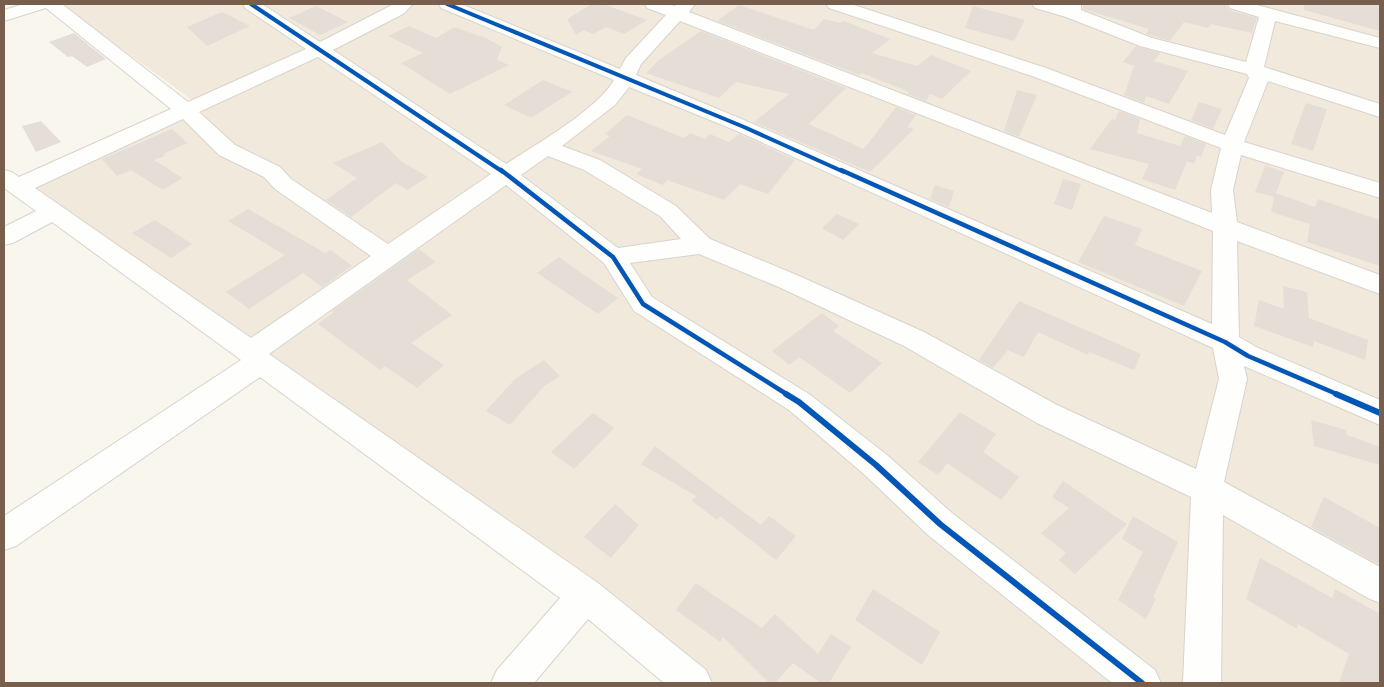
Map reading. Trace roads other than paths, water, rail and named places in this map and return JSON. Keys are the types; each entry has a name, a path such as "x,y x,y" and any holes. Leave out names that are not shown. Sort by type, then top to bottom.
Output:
{"street":[{"path":"4,16 40,4"},
{"path":"52,4 185,110 227,150 272,172 289,188 389,257"},
{"path":"251,4 506,174 613,257 643,304 799,402 876,465 940,524 1142,683"},
{"path":"10,182 185,110 319,50 405,4"},
{"path":"447,4 744,127 1225,342 1248,356 1380,413"},
{"path":"653,4 682,8 1225,227 1380,285"},
{"path":"835,4 1038,72 1232,145 1380,191"},
{"path":"1040,4 1072,8 1146,42 1254,70 1380,111"},
{"path":"1202,683 1207,489 1233,379 1225,342 1225,227 1222,190 1232,145 1259,78 1254,70 1251,7 1380,43"},
{"path":"4,535 256,357 389,257 575,127 608,101 633,62 682,8"},
{"path":"546,147 592,165 668,211 701,245 790,282 914,339 1047,414 1207,489 1380,586"},
{"path":"10,182 586,595 693,683"},
{"path":"4,237 53,212"},
{"path":"613,257 701,245"},
{"path":"510,683 586,595"}]}
